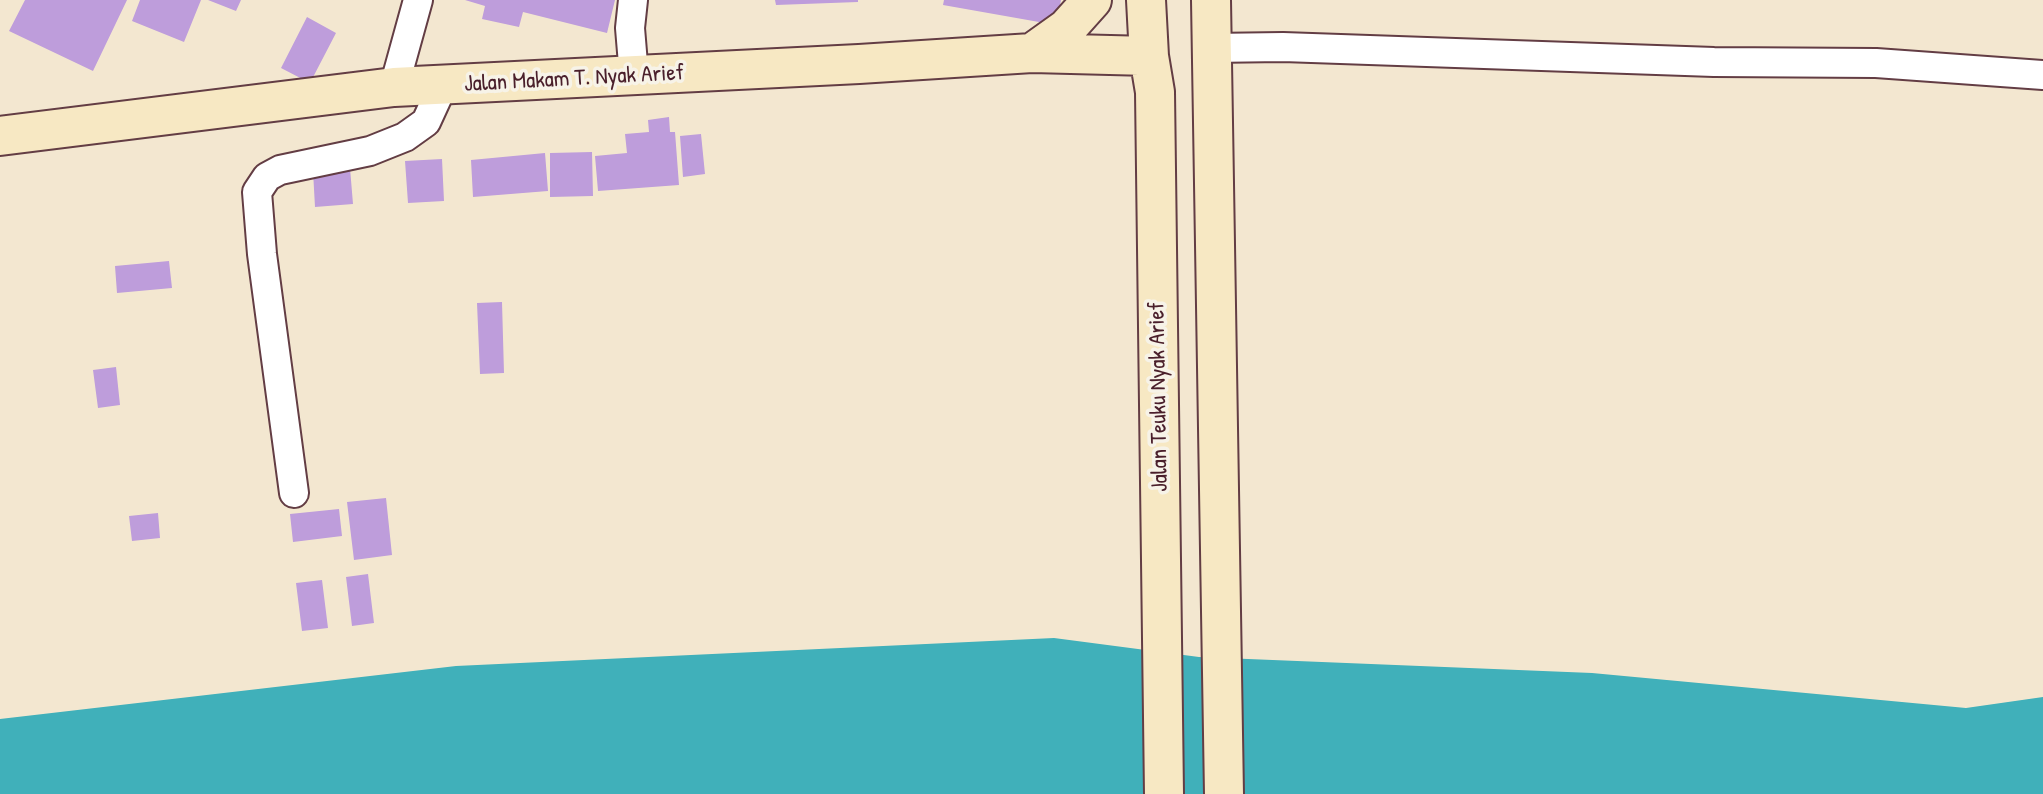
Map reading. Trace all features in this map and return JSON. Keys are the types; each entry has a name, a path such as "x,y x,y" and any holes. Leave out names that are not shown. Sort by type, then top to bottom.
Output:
{"main road":[{"path":"1032,52 1067,28 1092,0"},
{"name":"Jalan Teuku Nyak Arief","path":"1146,0 1152,74 1164,794"},
{"path":"1210,0 1224,794"},
{"name":"Jalan Makam T. Nyak Arief","path":"0,136 394,87 634,76 1032,52 1152,74"}],"street":[{"path":"394,87 418,0"},
{"path":"634,0 630,28 634,76"},
{"path":"1210,48 1283,47 1714,62 1876,63 2043,75"},
{"path":"294,493 262,254 257,192 267,177 280,170 370,151 405,137 426,122 443,85"}],"water":[{"path":"1054,638 1199,657 1592,673 1966,708 2043,697 2043,794 0,794 0,719 456,666"}],"building":[{"path":"25,0 127,0 93,71 9,31"},
{"path":"140,0 201,0 184,42 132,21"},
{"path":"208,0 241,0 236,11"},
{"path":"465,0 615,0 607,33 523,12 519,27 482,19 485,6"},
{"path":"775,0 858,0 858,2 776,5"},
{"path":"944,0 1061,0 1056,25 943,5"},
{"path":"307,17 336,33 310,83 281,68"},
{"path":"669,117 670,132 675,132 679,185 598,191 595,156 627,153 625,134 649,132 648,120"},
{"path":"701,134 705,174 683,177 680,136"},
{"path":"592,152 593,196 550,197 550,153"},
{"path":"545,153 548,191 473,197 471,160"},
{"path":"442,159 444,201 408,203 405,161"},
{"path":"350,168 353,204 315,207 313,171"},
{"path":"169,261 172,288 117,293 115,266"},
{"path":"502,302 504,373 480,374 477,303"},
{"path":"116,367 120,405 98,408 93,370"},
{"path":"386,498 392,555 354,560 347,502"},
{"path":"339,509 342,536 293,542 290,514"},
{"path":"158,513 160,538 132,541 129,516"},
{"path":"368,574 374,623 352,626 346,577"},
{"path":"322,580 328,628 302,631 296,583"}]}
